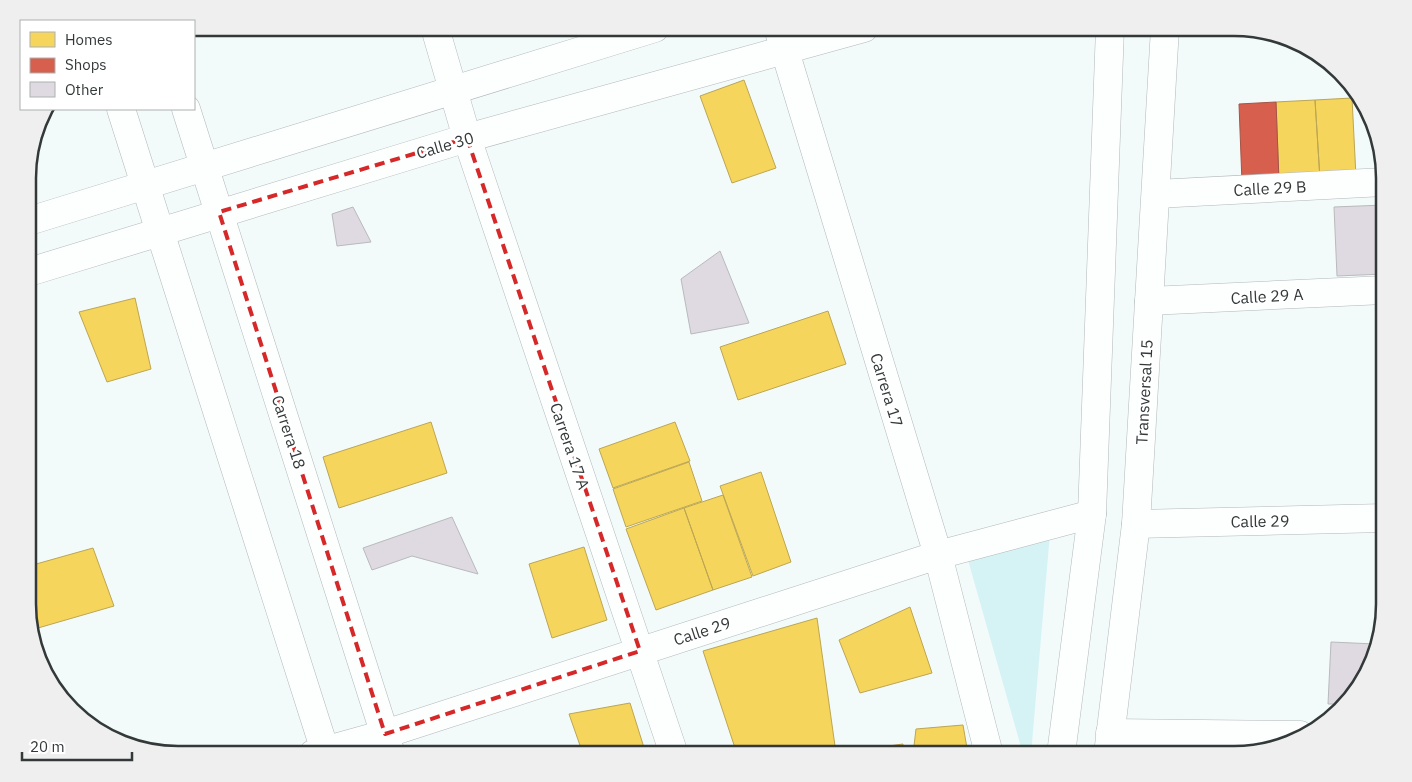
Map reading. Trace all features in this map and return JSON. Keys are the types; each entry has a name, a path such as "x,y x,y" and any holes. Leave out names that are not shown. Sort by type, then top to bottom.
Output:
{"street":[{"path":"437,36 454,91"},
{"path":"36,219 629,36"},
{"name":"Calle 30","path":"36,270 781,39 804,36"},
{"path":"1062,745 1092,514 1110,36"},
{"name":"Transversal 15","path":"1109,744 1136,524 1165,36"},
{"name":"Carrera 17","path":"781,39 938,555 988,745"},
{"name":"Carrera 17 A","path":"454,91 466,138 671,746"},
{"path":"121,110 161,232 319,746"},
{"name":"Carrera 18","path":"186,110 388,744"},
{"name":"Calle 29 B","path":"1156,194 1375,182"},
{"name":"Calle 29 A","path":"1149,301 1375,290"},
{"name":"Calle 29","path":"374,746 388,744 640,651 938,555 1092,514"},
{"name":"Calle 29","path":"1136,524 1375,518"},
{"path":"1109,744 1285,736"}],"highlighted area":[{"path":"467,138 640,651 385,734 219,212"}],"shaded area":[{"path":"1050,533 1032,745 1021,745 968,560"}],"building: Homes":[{"path":"744,80 776,168 732,183 700,96"},
{"path":"1350,98 1352,100 1356,177 1320,179 1315,100"},
{"path":"1315,100 1320,179 1279,181 1276,102"},
{"path":"135,298 151,369 107,382 79,312"},
{"path":"828,311 846,364 738,400 720,347"},
{"path":"431,422 447,473 339,508 323,457"},
{"path":"675,422 690,461 613,488 599,449"},
{"path":"689,462 702,501 626,527 613,489"},
{"path":"761,472 791,562 753,576 720,486"},
{"path":"723,495 752,577 713,590 684,508"},
{"path":"684,508 713,590 656,610 626,529"},
{"path":"584,547 607,620 552,638 529,564"},
{"path":"93,548 114,606 38,628 36,564"},
{"path":"910,607 932,673 860,693 839,640"},
{"path":"817,618 835,745 734,745 703,651"},
{"path":"630,703 643,746 580,746 569,714"},
{"path":"963,725 966,745 914,745 916,729"}],"building: Shops":[{"path":"1276,102 1279,181 1242,183 1239,104"}],"building: Other":[{"path":"1375,205 1375,274 1337,276 1334,207"},
{"path":"353,207 371,242 337,246 332,214"},
{"path":"720,251 749,323 691,334 681,279"},
{"path":"452,517 478,574 412,556 372,570 363,548"},
{"path":"1331,642 1370,644 1357,675 1334,704 1328,704"}]}
